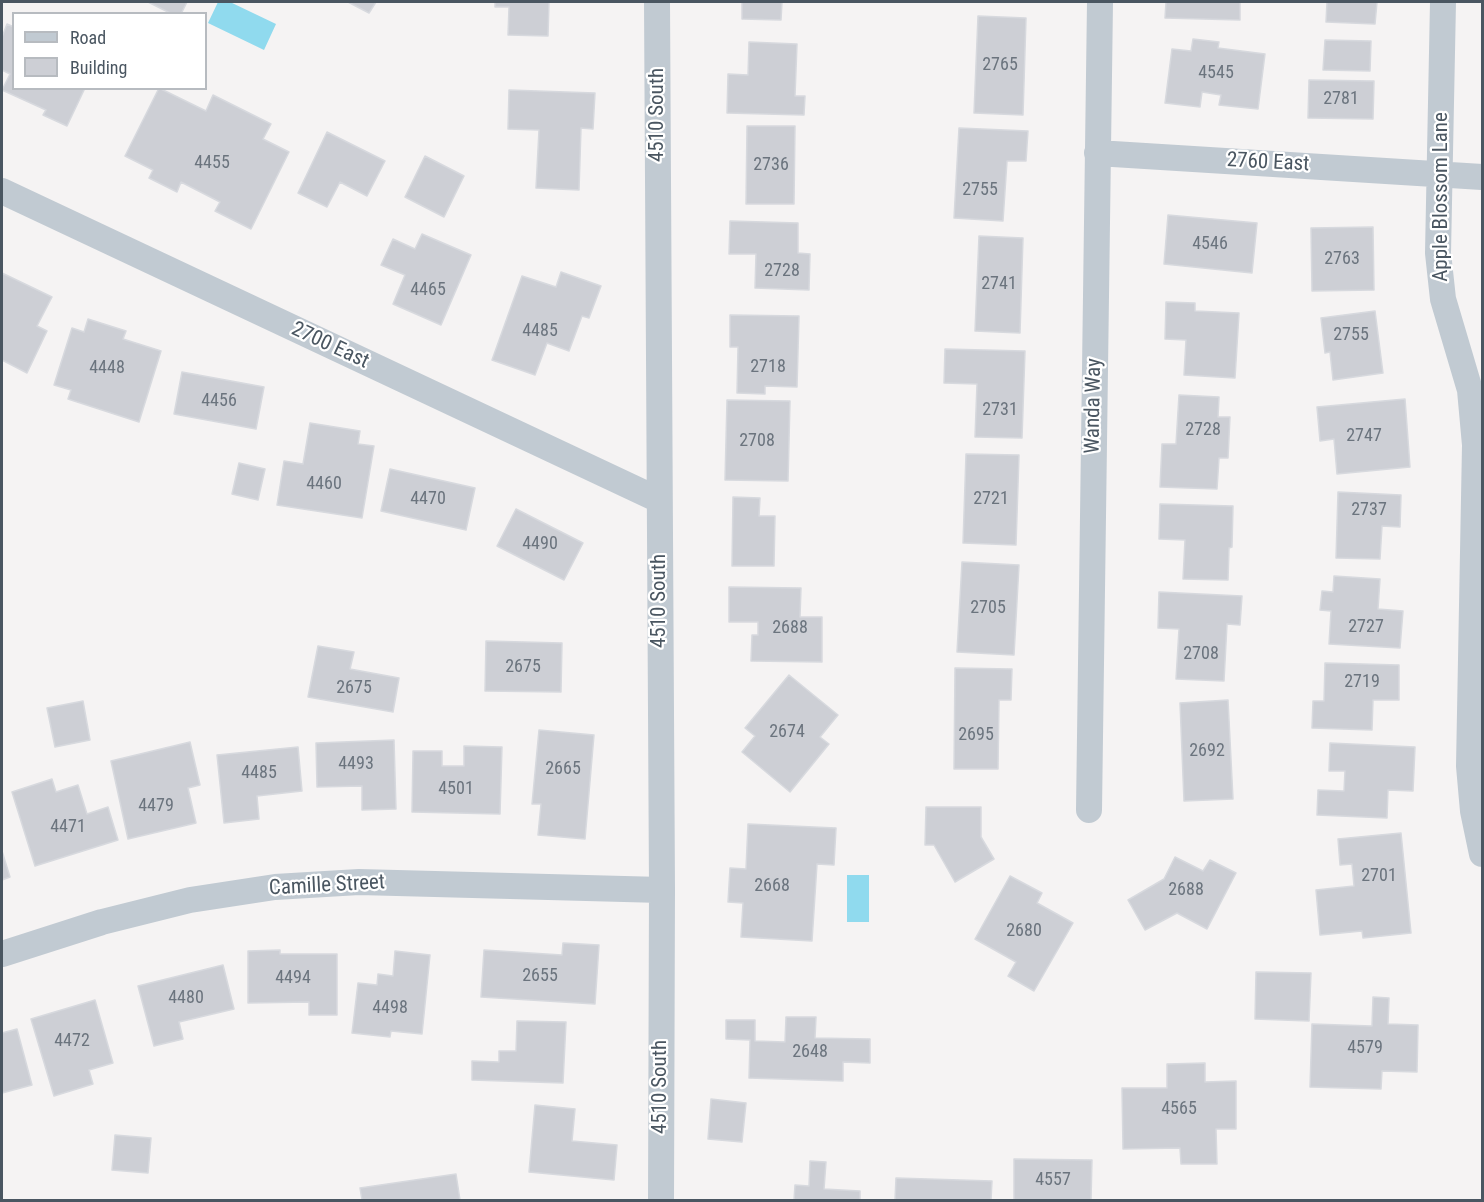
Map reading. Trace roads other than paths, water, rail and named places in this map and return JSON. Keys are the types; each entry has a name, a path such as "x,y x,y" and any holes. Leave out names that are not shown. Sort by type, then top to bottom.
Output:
{"street":[{"name":"4510 South","path":"657,2 662,890 661,1200"},
{"name":"Wanda Way","path":"1089,810 1100,2"},
{"name":"Apple Blossom Lane","path":"1443,2 1438,253 1443,300 1470,390 1475,445 1469,766 1473,811 1482,854"},
{"name":"2760 East","path":"1097,153 1482,177"},
{"name":"2700 East","path":"2,191 660,500"},
{"name":"Camille Street","path":"2,954 102,922 179,903 274,887 359,882 662,890"}],"water":[{"path":"218,2 230,2 276,24 264,50 208,23"},
{"path":"847,875 869,875 869,922 847,922"}]}
